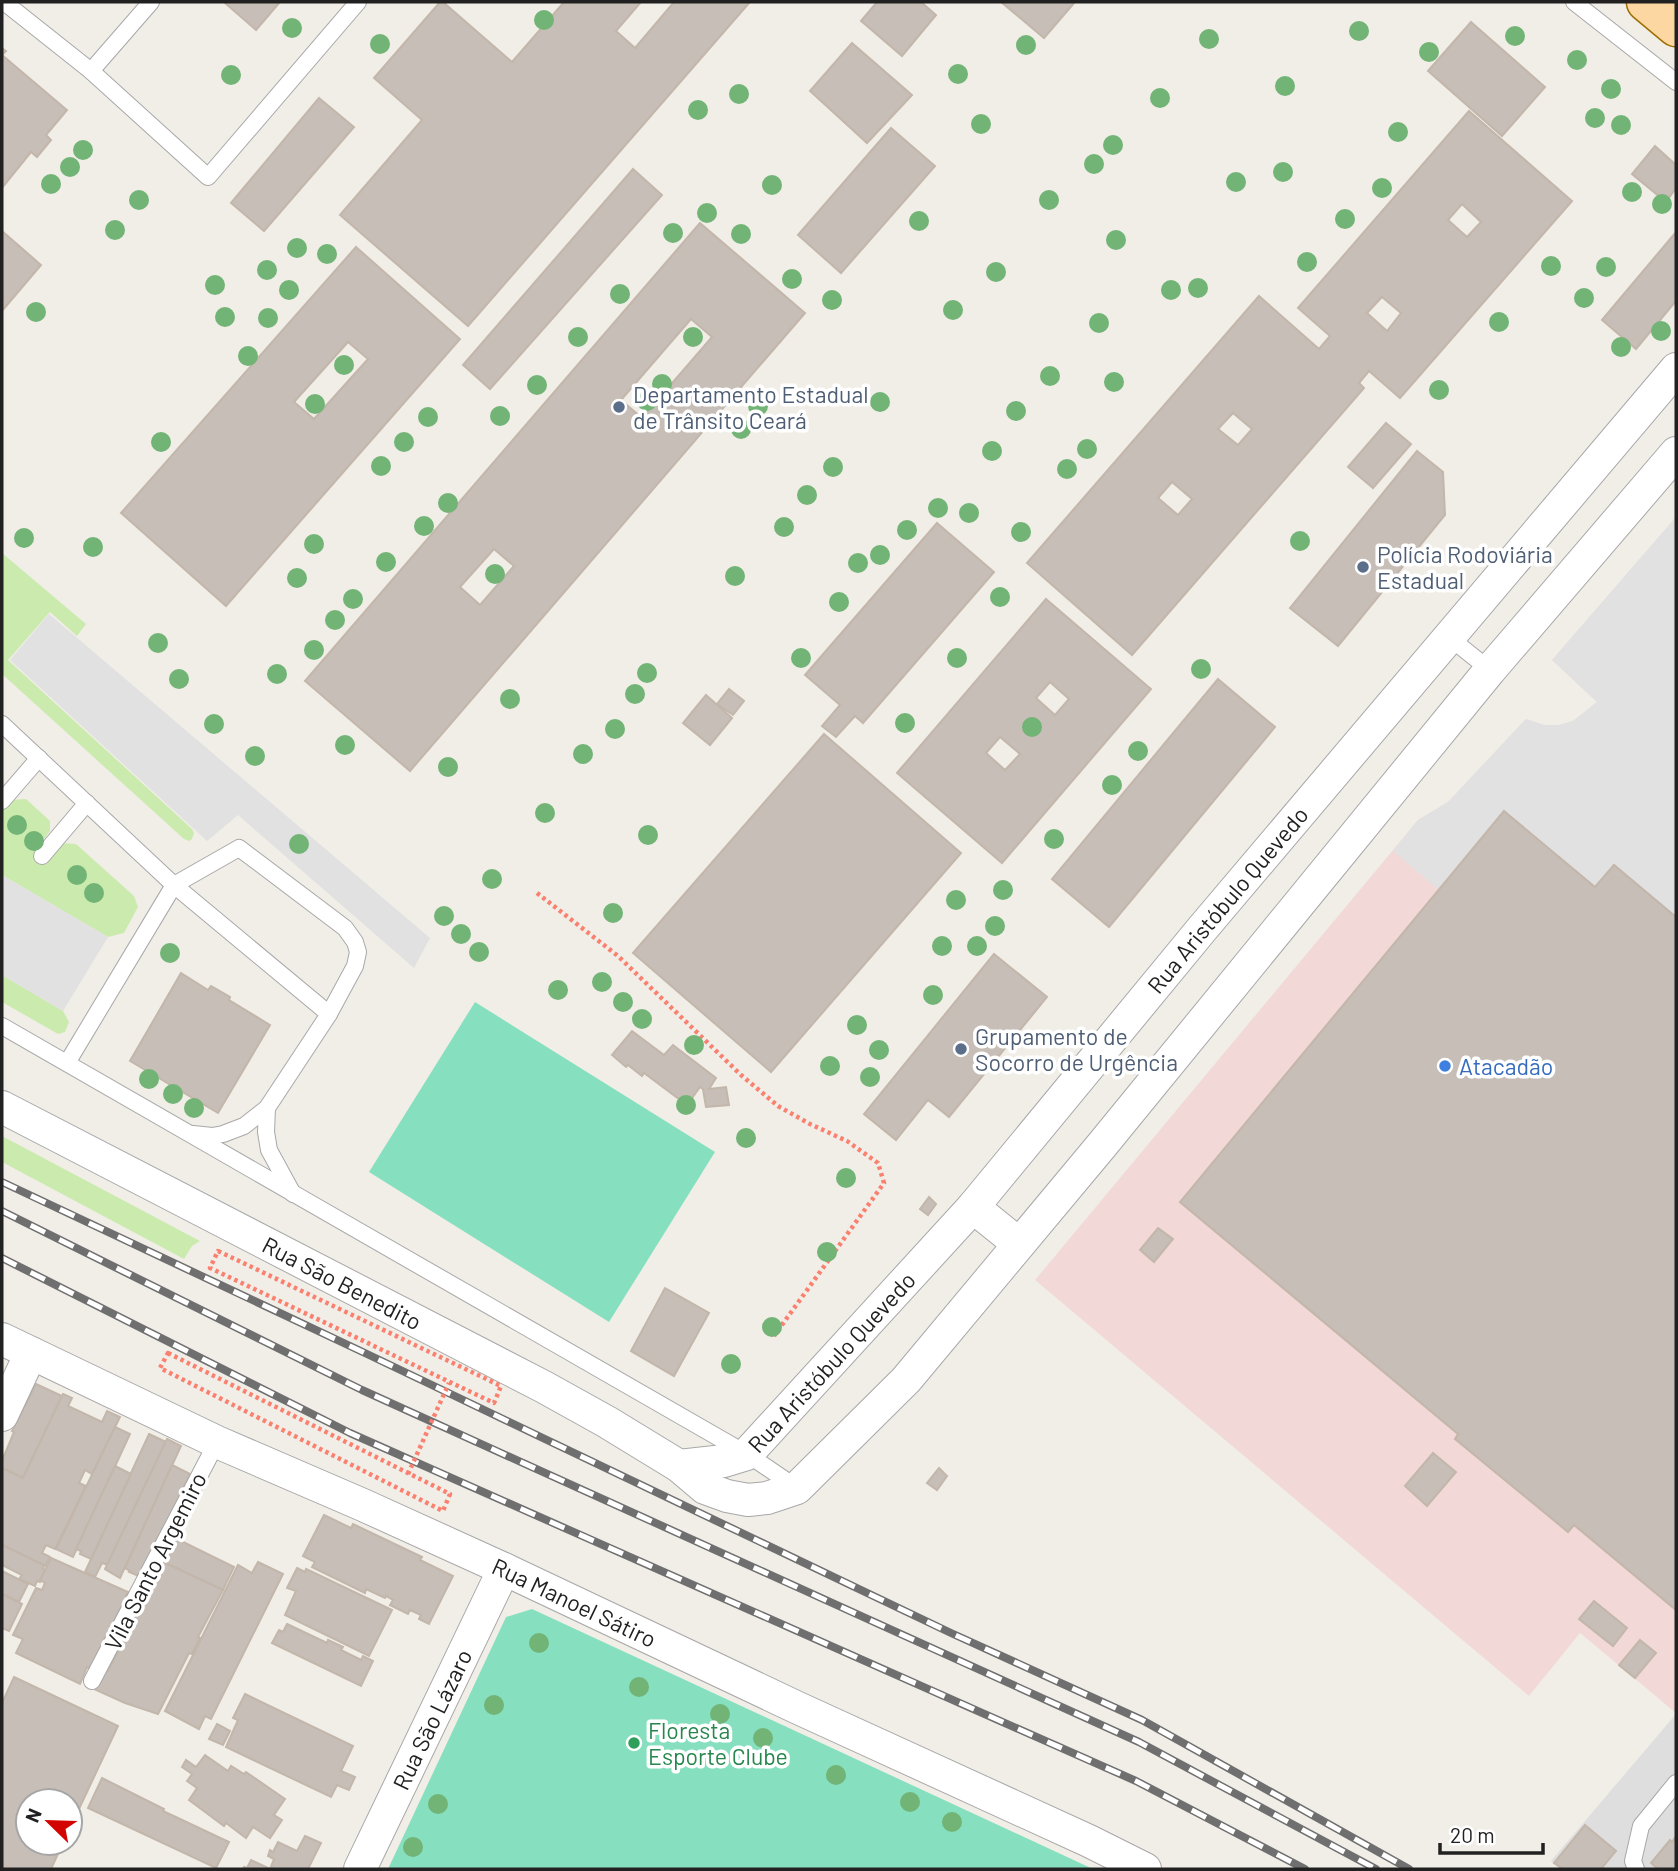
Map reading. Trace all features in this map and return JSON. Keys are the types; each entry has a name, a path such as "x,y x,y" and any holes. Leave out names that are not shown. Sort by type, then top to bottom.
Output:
{"main road":[{"path":"1646,2 1676,27"}],"street":[{"name":"Rua Aristóbulo Quevedo","path":"679,1466 724,1461 747,1454 973,1207 1202,929 1676,369"},
{"path":"679,1466 705,1488 748,1500 767,1498 797,1488 906,1380 1490,670 1676,453"},
{"name":"Rua São Benedito","path":"2,1107 544,1387 679,1466"},
{"path":"973,1207 1018,1244"},
{"name":"Rua Manoel Sátiro","path":"2,1339 217,1442 504,1569 1145,1869"},
{"path":"2,1415 31,1353"},
{"name":"Rua São Lázaro","path":"360,1869 504,1569"}],"lane":[{"path":"4,2 91,71 208,177 358,2"},
{"path":"91,71 151,2"},
{"path":"1574,2 1676,82"},
{"path":"1450,638 1490,670"},
{"path":"2,724 174,886 329,1014"},
{"path":"2,801 39,758"},
{"path":"42,856 88,803"},
{"path":"67,1063 174,886 240,848 345,928 355,942 358,952 355,966 329,1014 267,1108 244,1126 223,1134 212,1136 188,1133"},
{"path":"2,1026 747,1454 797,1488"},
{"path":"267,1108 266,1132 269,1150 293,1194"},
{"name":"Vila Santo Argemiro","path":"93,1681 217,1442"},
{"path":"1636,1869 1633,1861 1641,1826 1676,1783"}],"path":[{"path":"537,893 618,956 741,1075 778,1106 810,1125 847,1141 878,1163 884,1183 774,1336"},
{"path":"362,1469 160,1368 167,1353 450,1494 443,1511 401,1491"},
{"path":"408,1474 449,1383"}],"shaded area":[{"name":"Atacadão","path":"1676,517 1676,1713 1580,1633 1529,1696 1035,1280 1418,820 1448,802 1526,719 1544,725 1559,725 1573,721 1597,702 1552,660"},
{"path":"1676,517 1676,954 1504,811 1438,889 1393,851 1418,820 1448,802 1526,719 1544,725 1559,725 1573,721 1597,702 1552,660"},
{"path":"49,614 430,938 414,968 238,815 207,841 10,660"},
{"path":"2,875 108,937 63,1011 2,975"},
{"path":"1676,1714 1676,1869 1561,1869 1551,1861"}],"green space":[{"path":"2,553 86,624 77,636 50,612 8,660 192,829 194,833 189,841 2,674"},
{"path":"26,799 50,821 50,831 33,854 46,864 62,843 76,844 134,896 138,907 124,933 108,937 2,875 2,810 10,800"},
{"path":"2,975 63,1011 69,1022 65,1032 58,1034 2,1002"},
{"path":"475,1002 715,1152 609,1322 369,1172"},
{"path":"2,1136 200,1241 192,1246 184,1259 2,1162"},
{"name":"Floresta Esporte Clube","path":"532,1609 1093,1869 388,1869 506,1617"}],"building":[{"path":"280,2 256,30 225,3"},
{"path":"440,2 512,62 564,2 641,2 616,31 635,48 674,2 750,2 468,326 340,215 422,120 374,78"},
{"path":"877,2 921,2 936,15 902,56 861,21"},
{"path":"1001,2 1075,2 1044,38"},
{"path":"1471,22 1545,87 1502,136 1428,71"},
{"path":"852,43 912,95 867,143 810,91"},
{"path":"2,55 67,110 46,135 51,140 37,157 31,152 2,188"},
{"path":"319,98 354,127 264,231 231,203"},
{"path":"1469,111 1572,201 1400,398 1369,371 1359,383 1364,388 1132,655 1027,563 1259,296 1319,349 1330,336 1298,308","holes":["1462,204 1481,222 1467,237 1448,220","1382,297 1401,313 1387,331 1367,313","1233,413 1252,429 1238,445 1218,429","1172,482 1192,499 1178,515 1158,498"]},
{"path":"891,128 935,166 841,273 798,235"},
{"path":"1655,146 1676,165 1676,188 1666,202 1632,174"},
{"path":"633,169 662,195 490,389 463,365"},
{"path":"700,223 805,313 410,771 305,681","holes":["691,319 712,337 642,418 621,400","494,549 514,566 480,605 460,587"]},
{"path":"2,231 41,265 2,311"},
{"path":"1676,232 1676,301 1636,349 1602,320"},
{"path":"356,247 460,339 226,606 121,513","holes":["348,342 368,359 314,419 294,402"]},
{"path":"1386,423 1411,444 1373,488 1348,467"},
{"name":"Polícia Rodoviária Estadual","path":"1417,451 1443,472 1445,515 1338,646 1290,608"},
{"path":"937,523 994,572 863,723 855,716 836,737 822,726 840,705 805,675"},
{"path":"1046,599 1151,689 1002,863 897,773","holes":["1050,682 1069,699 1055,715 1036,698","1000,737 1020,754 1005,770 986,753"]},
{"path":"1218,679 1275,727 1109,927 1052,879"},
{"path":"729,689 744,701 733,715 717,704"},
{"path":"706,695 732,718 710,745 683,723"},
{"path":"824,734 961,853 771,1072 633,953"},
{"path":"1504,811 1595,887 1614,865 1676,917 1676,1610 1574,1525 1568,1532 1455,1439 1458,1434 1180,1202"},
{"name":"Grupamento de Socorro de Urgência","path":"994,954 1047,997 949,1117 928,1100 896,1140 864,1114"},
{"path":"181,973 208,990 211,986 230,997 229,1000 270,1025 218,1113 130,1061"},
{"path":"632,1031 664,1055 673,1045 716,1078 709,1089 726,1087 729,1105 706,1107 703,1089 700,1087 687,1105 644,1073 642,1076 628,1065 626,1067 612,1055"},
{"path":"929,1197 936,1204 928,1215 920,1209"},
{"path":"1158,1228 1173,1239 1154,1262 1140,1250"},
{"path":"665,1288 709,1313 674,1376 631,1351"},
{"path":"36,1384 62,1396 23,1478 2,1468 2,1461 14,1432 12,1431"},
{"path":"63,1394 72,1398 68,1406 102,1422 107,1411 120,1417 92,1474 85,1470 79,1483 86,1486 55,1549 46,1545 42,1553 50,1557 45,1566 2,1545 2,1468 23,1478"},
{"path":"115,1427 130,1434 73,1557 56,1549"},
{"path":"149,1434 166,1442 108,1565 102,1563 95,1577 85,1572"},
{"path":"167,1439 181,1446 120,1578 105,1569"},
{"path":"1433,1453 1456,1472 1427,1506 1405,1486"},
{"path":"172,1465 190,1474 141,1577 125,1568"},
{"path":"115,1466 131,1474 91,1559 76,1549"},
{"path":"939,1468 947,1476 937,1490 927,1483"},
{"path":"324,1515 351,1528 353,1524 422,1557 420,1560 453,1576 429,1624 419,1619 421,1615 410,1610 408,1614 390,1605 393,1600 386,1596 385,1598 366,1589 365,1593 312,1567 315,1562 303,1556"},
{"path":"175,1538 234,1567 223,1590 163,1562"},
{"path":"2,1545 44,1565 45,1570 40,1582 37,1581 35,1586 19,1579 22,1575 2,1565"},
{"path":"51,1558 128,1592 99,1653 90,1669 87,1667 80,1684 16,1653 23,1639 13,1635 36,1588 42,1590 45,1583 40,1580"},
{"path":"163,1562 223,1590 192,1654 189,1653 158,1714 92,1688 104,1669 108,1671"},
{"path":"258,1562 283,1574 211,1719 205,1716 199,1729 165,1711 238,1565 252,1573"},
{"path":"297,1568 305,1572 306,1569 392,1610 369,1656 285,1615 296,1591 287,1588"},
{"path":"2,1571 28,1584 19,1602 2,1594"},
{"path":"2,1594 22,1604 9,1631 2,1628"},
{"path":"1594,1601 1627,1628 1613,1646 1579,1619"},
{"path":"287,1624 327,1643 328,1640 343,1647 341,1650 361,1660 363,1656 373,1661 361,1686 272,1643 279,1630 283,1632"},
{"path":"1640,1640 1656,1653 1635,1678 1619,1665"},
{"path":"14,1677 118,1726 84,1798 84,1787 14,1787 14,1857 57,1857 51,1869 2,1869 2,1703"},
{"path":"245,1694 353,1746 341,1771 355,1777 349,1790 337,1785 331,1797 226,1747 238,1720 233,1718"},
{"path":"217,1724 230,1731 223,1745 209,1739"},
{"path":"205,1755 228,1771 231,1766 244,1774 246,1772 285,1799 274,1815 282,1820 270,1838 253,1827 246,1838 226,1823 224,1826 189,1800 197,1788 187,1781 192,1774 182,1767 186,1760 196,1767"},
{"path":"102,1778 229,1842 216,1868 88,1808"},
{"path":"1585,1825 1616,1851 1601,1869 1563,1869 1554,1863"},
{"path":"305,1836 321,1843 308,1869 270,1869 274,1859 268,1856 278,1842 297,1851"},
{"path":"1676,1836 1676,1869 1658,1869 1651,1863"},
{"path":"251,1860 270,1869 243,1869 247,1868"}],"railway":[{"path":"2,1182 951,1633 1142,1720 1409,1869"},
{"path":"2,1211 362,1390 1139,1742 1376,1869"},
{"path":"2,1258 350,1433 1136,1781 1305,1869"}],"place":[{"name":"Departamento Estadual de Trânsito Ceará","path":"619,407"},
{"name":"Polícia Rodoviária Estadual","path":"1363,567"},
{"name":"Grupamento de Socorro de Urgência","path":"961,1049"},
{"name":"Atacadão","path":"1445,1066"},
{"name":"Floresta Esporte Clube","path":"634,1743"}]}
